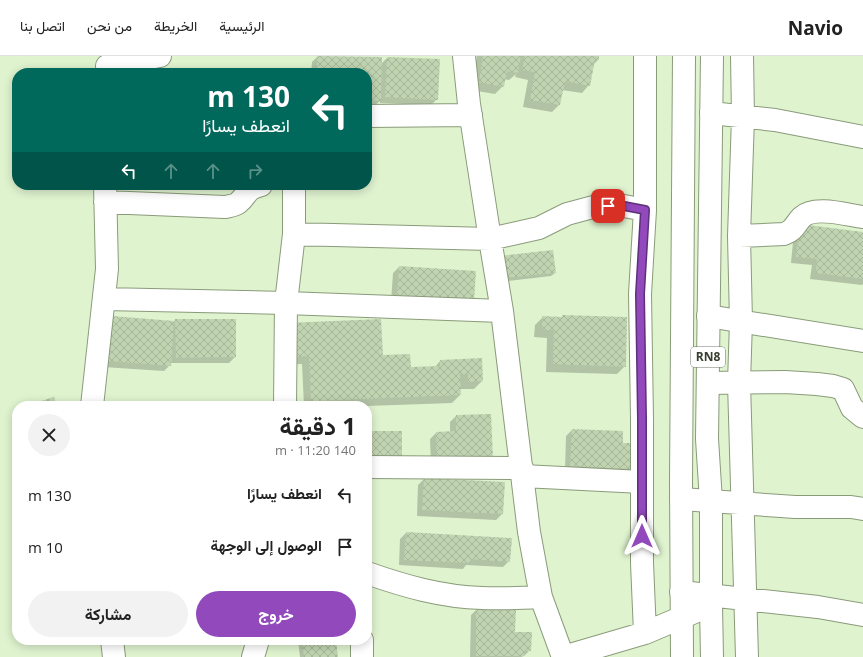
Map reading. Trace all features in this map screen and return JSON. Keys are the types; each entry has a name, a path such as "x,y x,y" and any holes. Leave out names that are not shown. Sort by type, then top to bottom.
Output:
{"main road":[{"path":"107,65 160,56"},
{"path":"464,56 471,115 502,311 529,532 541,597 563,657 645,633 682,617 711,600"},
{"path":"645,56 645,210 640,294 642,563 645,633"},
{"name":"RN8","path":"682,657 681,499 684,56"},
{"name":"RN8","path":"712,56 707,439 711,501 712,657"},
{"path":"742,56 743,116 739,236 741,321 739,383 747,657"},
{"path":"711,113 775,120 863,137"},
{"path":"372,116 471,115"},
{"path":"93,401 106,269 105,193 225,207 235,205 248,190"},
{"path":"285,401 286,303 294,234 294,190"},
{"path":"294,234 490,239 539,228 567,214 593,207 624,206 645,210"},
{"path":"739,236 784,234 790,232 802,217 810,212 822,211 863,217"},
{"path":"104,298 502,311"},
{"path":"708,316 863,341"},
{"path":"708,383 785,382 833,386 843,389 852,408 863,417"},
{"path":"372,467 522,472 642,482"},
{"path":"681,499 795,506 851,507 863,509"},
{"path":"372,575 401,585 446,595 481,598 541,597"},
{"path":"681,592 711,600 746,600 818,607 863,615"},
{"path":"113,645 114,657"},
{"path":"253,657 257,645"},
{"path":"362,645 362,657"}],"building":[{"path":"317,56 382,57 381,101 372,100 372,68 317,68"},
{"path":"483,56 521,56 518,73 507,71 504,87 479,82"},
{"path":"525,56 599,56 599,60 595,60 590,86 565,81 560,105 530,100 535,72 522,70"},
{"path":"387,57 440,59 438,100 385,97"},
{"path":"800,224 863,232 863,279 816,273 817,259 796,257"},
{"path":"553,250 556,273 503,278 499,256"},
{"path":"399,266 476,271 474,301 397,296"},
{"path":"562,315 627,317 626,367 553,364 554,330 542,330 542,316 562,317"},
{"path":"112,316 174,321 171,366 109,361"},
{"path":"175,319 236,319 236,357 176,358"},
{"path":"381,319 383,355 410,354 411,367 440,366 440,360 482,358 483,381 468,382 468,374 460,374 461,395 311,401 309,356 288,357 287,323"},
{"path":"54,397 55,401 41,401"},
{"path":"491,414 493,459 437,460 436,432 456,431 456,415"},
{"path":"572,429 623,431 623,443 637,443 636,469 570,466"},
{"path":"372,431 402,431 402,463 372,463"},
{"path":"424,478 505,482 503,514 422,510"},
{"path":"406,532 512,538 510,562 470,559 470,563 404,560"},
{"path":"476,608 516,609 515,632 532,632 531,651 524,651 524,656 476,656"},
{"path":"303,645 337,645 338,657 304,657"}],"route":[{"path":"608,206 624,206 645,210 640,294 642,536"}]}
